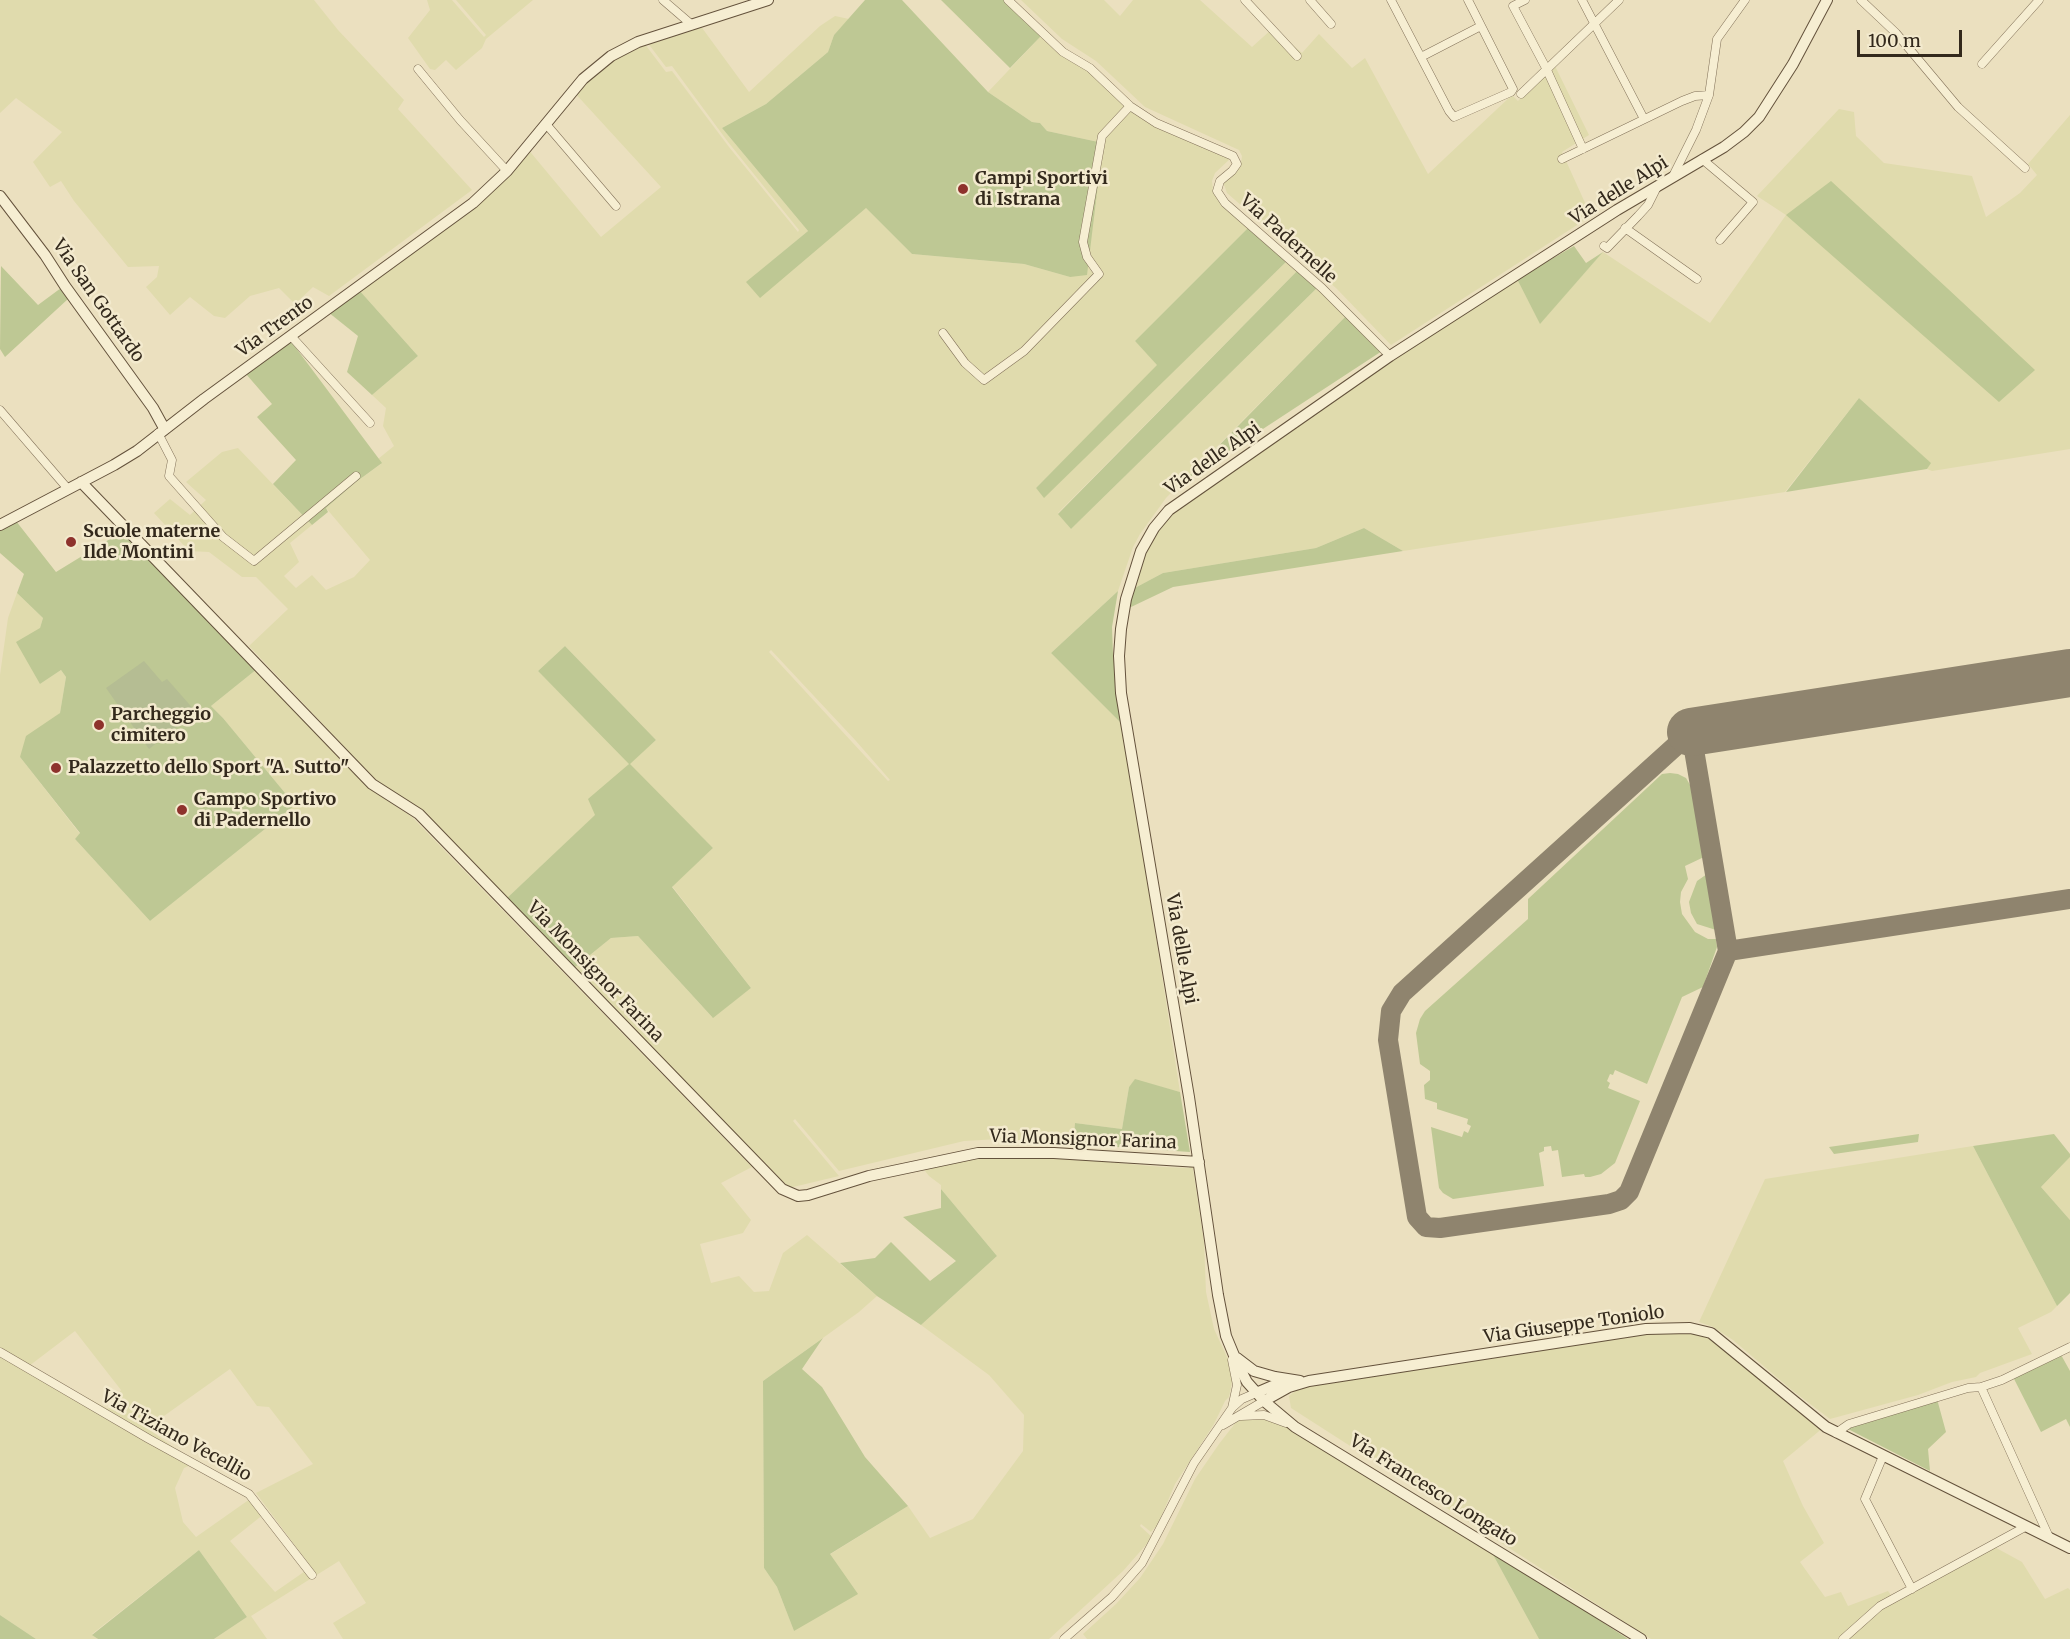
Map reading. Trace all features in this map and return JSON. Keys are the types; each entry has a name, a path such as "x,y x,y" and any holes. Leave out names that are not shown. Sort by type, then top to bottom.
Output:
{"street":[{"path":"663,0 692,25"},
{"name":"Via Trento","path":"0,525 126,458 473,202 507,171 595,67 624,48 768,0"},
{"name":"Via Padernelle","path":"1008,0 1063,52 1090,68 1130,106 1155,123 1233,156 1237,164 1220,181 1217,191 1225,203 1322,288 1390,356"},
{"path":"1245,0 1297,56"},
{"path":"1310,0 1330,24"},
{"path":"1391,0 1454,117 1511,92 1513,89 1468,0"},
{"path":"1525,0 1513,6 1546,68 1583,149"},
{"path":"1582,0 1644,119"},
{"path":"1521,94 1619,0"},
{"path":"1673,177 1696,130 1709,95 1717,39 1745,0"},
{"name":"Via delle Alpi","path":"1230,1348 1218,1295 1199,1162 1121,693 1119,656 1126,599 1141,551 1154,528 1169,510 1390,356 1744,132 1759,117 1792,64 1827,0"},
{"path":"1861,0 1872,4 1958,107 2025,168"},
{"path":"1982,64 2039,0"},
{"path":"1421,57 1481,26"},
{"path":"418,69 460,120 507,171"},
{"path":"1562,159 1682,101 1695,96 1709,95"},
{"path":"943,333 965,363 984,380 1024,351 1099,274 1087,257 1083,242 1102,136 1130,106"},
{"path":"546,124 616,206"},
{"path":"1702,159 1753,201 1720,240"},
{"path":"1604,246 1608,248 1648,205 1657,187"},
{"name":"Via San Gottardo","path":"0,196 45,255 153,408 161,431"},
{"path":"1625,228 1697,279"},
{"path":"291,336 370,423"},
{"path":"0,410 68,489"},
{"path":"161,431 172,460 169,476 223,537 254,561 356,476"},
{"name":"Via Monsignor Farina","path":"81,482 372,784 419,814 782,1190 798,1196 808,1195 869,1176 978,1153 1077,1154 1199,1162"},
{"name":"Via Giuseppe Toniolo","path":"1064,1639 1112,1597 1134,1574 1194,1463 1232,1408 1242,1399 1260,1397 1309,1381 1646,1329 1690,1328 1711,1333 1836,1433 2070,1548"},
{"path":"1836,1433 1849,1424 2002,1380 2070,1347"},
{"name":"Via Giuseppe Toniolo","path":"1230,1348 1237,1358 1254,1371 1275,1377 1309,1381"},
{"name":"Via Giuseppe Toniolo","path":"1230,1348 1237,1385 1232,1408"},
{"name":"Via Francesco Longato","path":"1230,1348 1247,1382 1278,1414 1295,1427 1641,1639"},
{"name":"Via Tiziano Vecellio","path":"0,1352 249,1494 312,1575"},
{"path":"1260,1397 1281,1381 1293,1380"},
{"path":"1981,1387 2049,1537"},
{"path":"1278,1392 1275,1404 1278,1414"},
{"name":"Via Giuseppe Toniolo","path":"1220,1428 1241,1416 1260,1397"},
{"name":"Via Giuseppe Toniolo","path":"1241,1416 1254,1414 1271,1416 1295,1427"},
{"path":"1883,1456 1865,1499 1912,1589"},
{"path":"1843,1639 1880,1606 2025,1527"}],"shaded area":[{"path":"0,0 314,0 338,30 404,100 398,109 472,190 329,296 313,287 295,304 279,288 250,296 225,318 214,316 190,297 170,315 146,287 157,277 159,266 128,267 74,201 61,181 50,187 33,162 62,132 16,98 0,113"},
{"path":"427,0 452,0 484,37 486,35 456,0 533,0 486,39 482,48 456,70 446,60 435,70 430,69 408,38 430,10"},
{"path":"1021,0 1104,0 1120,16 1133,0 1200,0 1252,47 1273,28 1302,53 1319,34 1352,68 1365,58 1428,174 1512,95 1518,101 1553,62 1589,135 1562,152 1591,216 1391,345 1336,288 1227,193 1223,182 1241,163 1242,156 1239,150 1145,107 1096,61 1062,39"},
{"path":"835,16 849,19 834,35 828,52 766,104 722,128 808,231 756,274 866,208 912,254 1024,264 1070,277 1103,143 1047,131 1040,123 1032,122 988,92 1042,35 1089,69 1125,105 1231,158 1215,173 1212,181 1213,190 1219,200 1249,227 1135,341 1158,365 1036,488 1044,497 1287,261 1298,270 1058,513 1071,529 1318,287 1347,315 1166,498 1133,547 1118,591 1051,653 1123,725 1180,1092 1135,1080 1129,1087 1122,1129 1075,1123 1073,1144 999,1139 964,1141 839,1171 795,1119 793,1121 839,1176 789,1188 574,968 611,938 638,936 712,1017 751,988 672,886 713,848 629,764 596,815 506,899 420,810 375,779 249,646 288,609 256,577 242,577 209,552 189,551 154,513 170,499 190,515 206,500 186,482 222,452 238,448 312,525 290,543 299,562 284,576 296,588 312,575 326,590 354,577 370,560 326,508 381,464 378,459 394,446 383,426 386,408 372,395 418,356 359,290 405,257 527,148 601,237 661,187 573,91 594,68 644,43 666,72 672,71 729,147 798,232 799,230 728,142 672,66 666,67 644,38 697,21 749,92 820,26","holes":["565,646 656,740 630,763 538,671","771,650 856,741 890,780 888,781 769,652"]},
{"path":"1839,109 1854,112 1856,136 1884,163 1972,176 1986,217 2020,193 2037,175 2028,164 2070,115 2070,449 1932,471 1927,469 1930,463 1859,398 1785,492 1403,551 1364,528 1316,548 1163,573 1131,590 1150,540 1175,507 1193,490 1517,279 1540,323 1603,252 1710,323 1786,215 1757,196"},
{"path":"17,593 43,618 40,628 40,684 61,670 66,677 60,713 20,757 80,834 75,839 150,921 295,805 211,706 257,669 367,787 412,817 752,1167 721,1183 751,1220 743,1233 700,1244 711,1283 739,1276 754,1292 769,1291 783,1253 807,1235 877,1296 859,1312 763,1381 764,1568 777,1587 794,1631 829,1555 908,1506 930,1538 973,1519 1023,1451 1024,1415 989,1375 921,1325 997,1256 941,1189 941,1185 922,1167 985,1154 1162,1167 1189,1168 1189,1163 1192,1163 1204,1242 1206,1292 1214,1329 1232,1363 1232,1382 1229,1397 1175,1484 1158,1524 1151,1532 1141,1524 1140,1526 1152,1537 1145,1546 1123,1571 1049,1639 343,1639 333,1623 366,1603 339,1561 251,1616 267,1639 214,1639 247,1617 199,1550 92,1634 98,1639 36,1639 0,1615 0,675 8,618","holes":["75,1331 121,1390 108,1409 29,1366","230,1369 257,1406 269,1407 313,1464 256,1493 311,1567 275,1592 230,1541 264,1514 250,1499 196,1537 183,1522 175,1488 184,1468 195,1463 147,1428"]},
{"path":"1973,1146 2057,1306 2051,1312 2018,1328 2032,1354 1980,1373 1976,1377 1952,1382 1918,1395 1830,1419 1733,1340 1713,1327 1699,1322 1765,1179"},
{"path":"2070,1157 2070,1220 2041,1187"},
{"path":"1686,1331 1708,1336 1824,1427 1783,1461 1803,1506 1824,1543 1800,1562 1825,1597 1841,1592 1848,1606 1888,1591 1891,1595 1989,1544 2022,1562 2045,1599 2068,1588 2070,1590 2070,1639 1651,1639 1291,1408 1289,1396 1299,1388 1308,1386 1650,1333"},
{"path":"1240,1417 1271,1417 1302,1430 1491,1551 1539,1639 1087,1639 1083,1634 1140,1578 1163,1544 1195,1479"}],"green space":[{"path":"865,0 902,0 988,92 1032,122 1040,123 1047,131 1103,143 1087,275 1070,277 1024,264 912,254 866,208 760,298 746,282 808,231 722,128 766,104 828,52 834,35"},
{"path":"941,0 1006,0 1042,35 1010,68"},
{"path":"1831,181 2035,370 1999,402 1786,215"},
{"path":"1249,227 1287,261 1044,498 1036,488 1157,365 1135,341"},
{"path":"1574,246 1586,263 1603,252 1540,324 1517,279"},
{"path":"1,266 38,305 61,288 68,299 5,357 0,349"},
{"path":"1298,270 1318,287 1071,529 1058,514"},
{"path":"359,290 418,356 372,395 347,372 358,336 328,312"},
{"path":"1347,315 1382,351 1185,480"},
{"path":"290,340 382,463 326,508 328,512 312,525 273,484 296,460 257,417 272,404 246,374"},
{"path":"1859,398 1931,463 1927,469 1786,492"},
{"path":"16,521 56,572 123,531 257,669 211,706 295,805 150,921 75,839 80,833 20,757 26,736 60,713 66,677 61,670 40,684 16,642 40,628 43,618 17,593 24,574 0,553 0,531"},
{"path":"1364,528 1403,551 1173,587 1131,607 1128,606 1131,590 1163,573 1316,548"},
{"path":"1118,591 1112,627 1113,654 1123,725 1051,653"},
{"path":"565,646 656,740 630,764 713,848 672,887 751,988 713,1018 638,936 611,938 574,968 506,899 595,815 588,799 629,764 538,671"},
{"path":"144,661 162,682 167,679 196,712 149,749 106,688"},
{"path":"1670,773 1686,778 1693,790 1704,857 1685,866 1688,879 1681,892 1682,914 1695,932 1708,939 1716,939 1717,947 1703,987 1682,997 1647,1084 1615,1070 1613,1075 1610,1074 1607,1081 1610,1083 1608,1088 1640,1101 1615,1163 1601,1174 1590,1177 1585,1177 1584,1174 1562,1177 1558,1150 1552,1151 1551,1146 1544,1147 1544,1151 1539,1153 1544,1186 1453,1199 1439,1188 1431,1127 1462,1137 1464,1131 1468,1133 1471,1126 1467,1124 1468,1119 1437,1109 1437,1103 1425,1099 1424,1085 1430,1080 1430,1071 1420,1064 1416,1033 1420,1019 1425,1011 1528,919 1528,899 1662,774"},
{"path":"1707,874 1716,930 1697,924 1691,913 1689,902 1697,881"},
{"path":"1135,1079 1180,1092 1190,1152 1073,1144 1075,1123 1122,1129 1129,1087"},
{"path":"1919,1134 1918,1142 1834,1154 1829,1147"},
{"path":"2054,1134 2070,1154 2070,1157 2041,1187 2070,1220 2070,1293 2057,1306 1973,1146"},
{"path":"941,1189 997,1256 921,1325 877,1296 840,1263 875,1258 891,1242 930,1281 956,1261 903,1217 941,1208"},
{"path":"823,1338 802,1369 822,1387 865,1457 908,1506 830,1554 858,1594 794,1631 777,1587 764,1568 763,1381"},
{"path":"2060,1353 2070,1371 2070,1427 2066,1419 2041,1432 2011,1373"},
{"path":"1937,1399 1946,1432 1928,1449 1930,1471 1844,1427"},
{"path":"199,1550 247,1617 214,1639 98,1639 92,1635"},
{"path":"1491,1551 1570,1601 1628,1639 1539,1639"},
{"path":"0,1615 36,1639 0,1639"}],"taxiway":[{"path":"1691,732 1402,993 1391,1011 1388,1040 1417,1217 1426,1227 1440,1228 1609,1204 1621,1200 1629,1192 1728,951"},
{"path":"1691,732 1728,951 2070,899"}],"runway":[{"path":"1691,732 2070,673"}],"place":[{"name":"Campi Sportivi di Istrana","path":"963,189"},
{"name":"Scuole materne Ilde Montini","path":"71,542"},
{"name":"Parcheggio cimitero","path":"99,725"},
{"name":"Palazzetto dello Sport \"A. Sutto\"","path":"56,768"},
{"name":"Campo Sportivo di Padernello","path":"182,810"}]}
